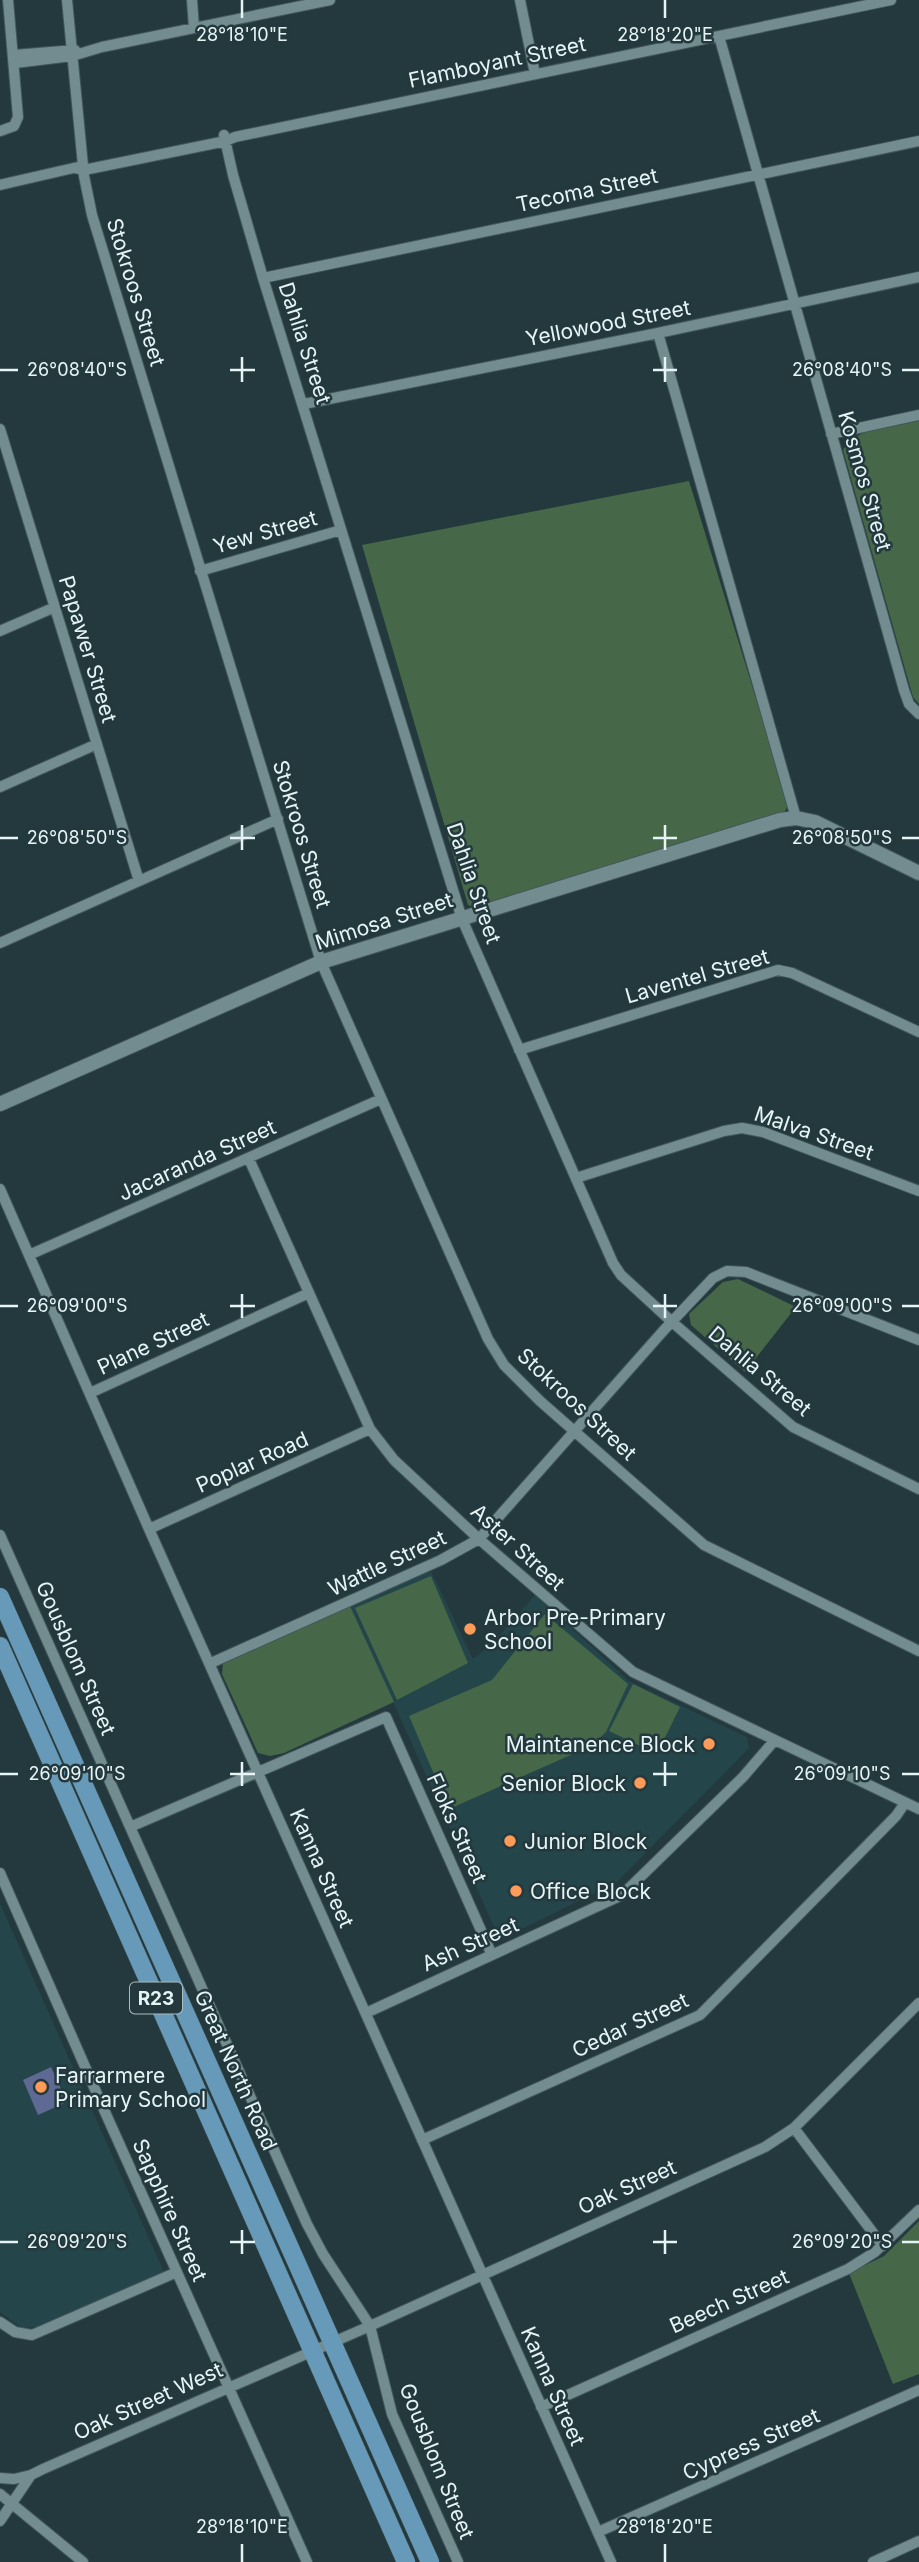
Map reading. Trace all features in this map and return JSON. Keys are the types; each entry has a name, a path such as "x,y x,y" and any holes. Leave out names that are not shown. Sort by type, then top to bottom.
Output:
{"main road":[{"name":"Great North Road","path":"0,1597 5,1621 430,2562"},
{"name":"Great North Road","path":"0,1646 406,2562"}],"street":[{"path":"0,131 14,127 18,117 8,0"},
{"name":"Stokroos Street","path":"67,0 75,52 80,168 92,215 321,962 492,1347 511,1373 574,1432 712,1550 919,1651"},
{"path":"192,0 194,28"},
{"path":"14,59 75,52 330,0"},
{"path":"520,0 534,74"},
{"name":"Flamboyant Street","path":"0,185 891,0"},
{"name":"Kosmos Street","path":"719,36 906,696 919,714"},
{"name":"Dahlia Street","path":"228,138 233,175 462,919 613,1263 621,1275 671,1321 793,1427 919,1489"},
{"name":"Tecoma Street","path":"264,278 919,141"},
{"name":"Yellowood Street","path":"304,404 659,333 919,277"},
{"path":"659,333 796,818 816,822 919,873"},
{"path":"831,434 919,415"},
{"name":"Papawer Street","path":"0,429 139,881"},
{"name":"Yew Street","path":"200,571 341,530"},
{"path":"0,631 55,607"},
{"path":"0,787 97,744"},
{"name":"Mimosa Street","path":"0,1104 321,962 780,820 796,818"},
{"path":"0,943 278,819"},
{"name":"Laventel Street","path":"519,1050 778,970 792,973 919,1032"},
{"name":"Jacaranda Street","path":"29,1255 381,1099"},
{"name":"Malva Street","path":"576,1178 724,1131 742,1128 763,1132 919,1191"},
{"name":"Aster Street","path":"249,1159 370,1429 394,1460 479,1539 633,1672 919,1810"},
{"name":"Kanna Street","path":"0,1189 149,1529 611,2562"},
{"name":"Wattle Street","path":"211,1663 441,1560 479,1539 671,1321 713,1278 727,1272 739,1271 919,1340"},
{"name":"Plane Street","path":"90,1394 309,1293"},
{"name":"Poplar Road","path":"149,1529 370,1429"},
{"name":"Gousblom Street","path":"0,1535 307,2224 323,2254 370,2326 392,2414 458,2562"},
{"name":"Floks Street","path":"258,1773 386,1717 492,1955"},
{"name":"Ash Street","path":"366,2012 622,1895 743,1777 774,1741"},
{"path":"130,1827 258,1773"},
{"name":"Cedar Street","path":"422,2140 700,2015 877,1836 905,1803"},
{"name":"Sapphire Street","path":"0,1873 307,2562"},
{"name":"Oak Street","path":"312,2350 765,2147 794,2128 919,2003"},
{"path":"794,2128 883,2246"},
{"name":"Beech Street","path":"541,2407 848,2269 883,2246 919,2210"},
{"path":"0,2322 15,2332 32,2335 177,2272"},
{"name":"Oak Street West","path":"0,2478 14,2479 31,2475 312,2350"},
{"name":"Cypress Street","path":"598,2532 919,2390"},
{"path":"0,2521 31,2475"},
{"path":"0,2494 83,2562"},
{"path":"873,2562 919,2541"}],"shaded area":[{"path":"431,1571 473,1659 492,1644 535,1595 629,1681 747,1737 749,1748 617,1882 500,1940 350,1606"},
{"name":"Farrarmere Primary School","path":"0,1903 164,2272 36,2327 22,2328 0,2312"}],"green space":[{"path":"919,420 919,704 913,697 843,450 858,436 867,432"},
{"path":"689,481 786,796 787,807 784,813 476,908 468,905 362,545"},
{"path":"738,1279 796,1307 745,1372 691,1325 689,1314 723,1282"},
{"path":"431,1576 468,1663 397,1700 355,1608"},
{"path":"350,1606 394,1702 284,1753 270,1756 258,1753 222,1674 223,1663"},
{"path":"545,1614 628,1684 606,1732 591,1746 449,1809 409,1716 492,1680"},
{"path":"633,1684 680,1707 657,1754 609,1731"},
{"path":"919,2221 919,2374 893,2384 849,2273 884,2256"}],"water":[{"path":"51,2067 67,2102 38,2115 23,2080"}],"place":[{"name":"Arbor Pre-Primary School","path":"470,1629"},
{"name":"Maintanence Block","path":"709,1744"},
{"name":"Senior Block","path":"640,1783"},
{"name":"Junior Block","path":"510,1841"},
{"name":"Office Block","path":"516,1891"},
{"name":"Farrarmere Primary School","path":"41,2087"}]}
